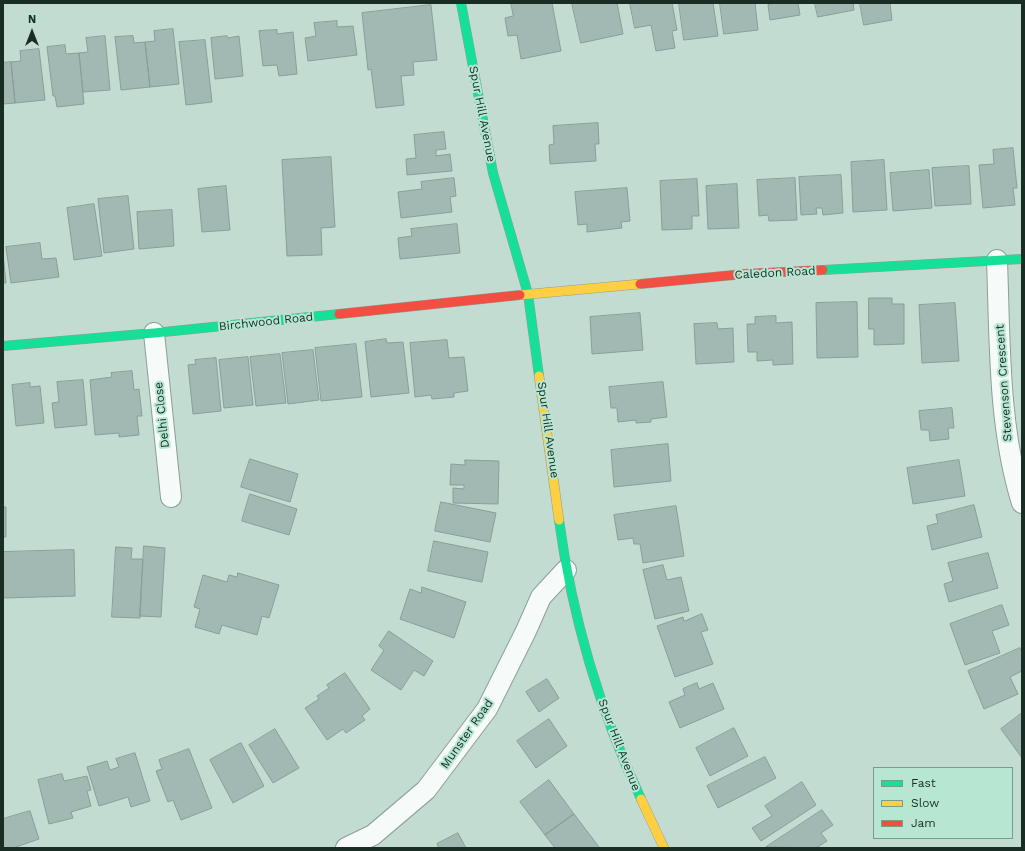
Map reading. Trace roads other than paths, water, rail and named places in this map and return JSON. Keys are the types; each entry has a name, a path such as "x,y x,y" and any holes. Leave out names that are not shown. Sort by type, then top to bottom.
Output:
{"street":[{"name":"Spur Hill Avenue","path":"461,3 493,173 528,294 566,570 590,668 629,773 664,848"},
{"name":"Caledon Road","path":"528,294 744,274 1022,259"},
{"name":"Stevenson Crescent","path":"997,260 1004,412 1011,460 1022,503"},
{"name":"Birchwood Road","path":"3,346 154,333 528,294"},
{"name":"Delhi Close","path":"154,333 171,497"},
{"name":"Munster Road","path":"346,848 372,835 426,790 487,710 541,597 566,570"}]}
